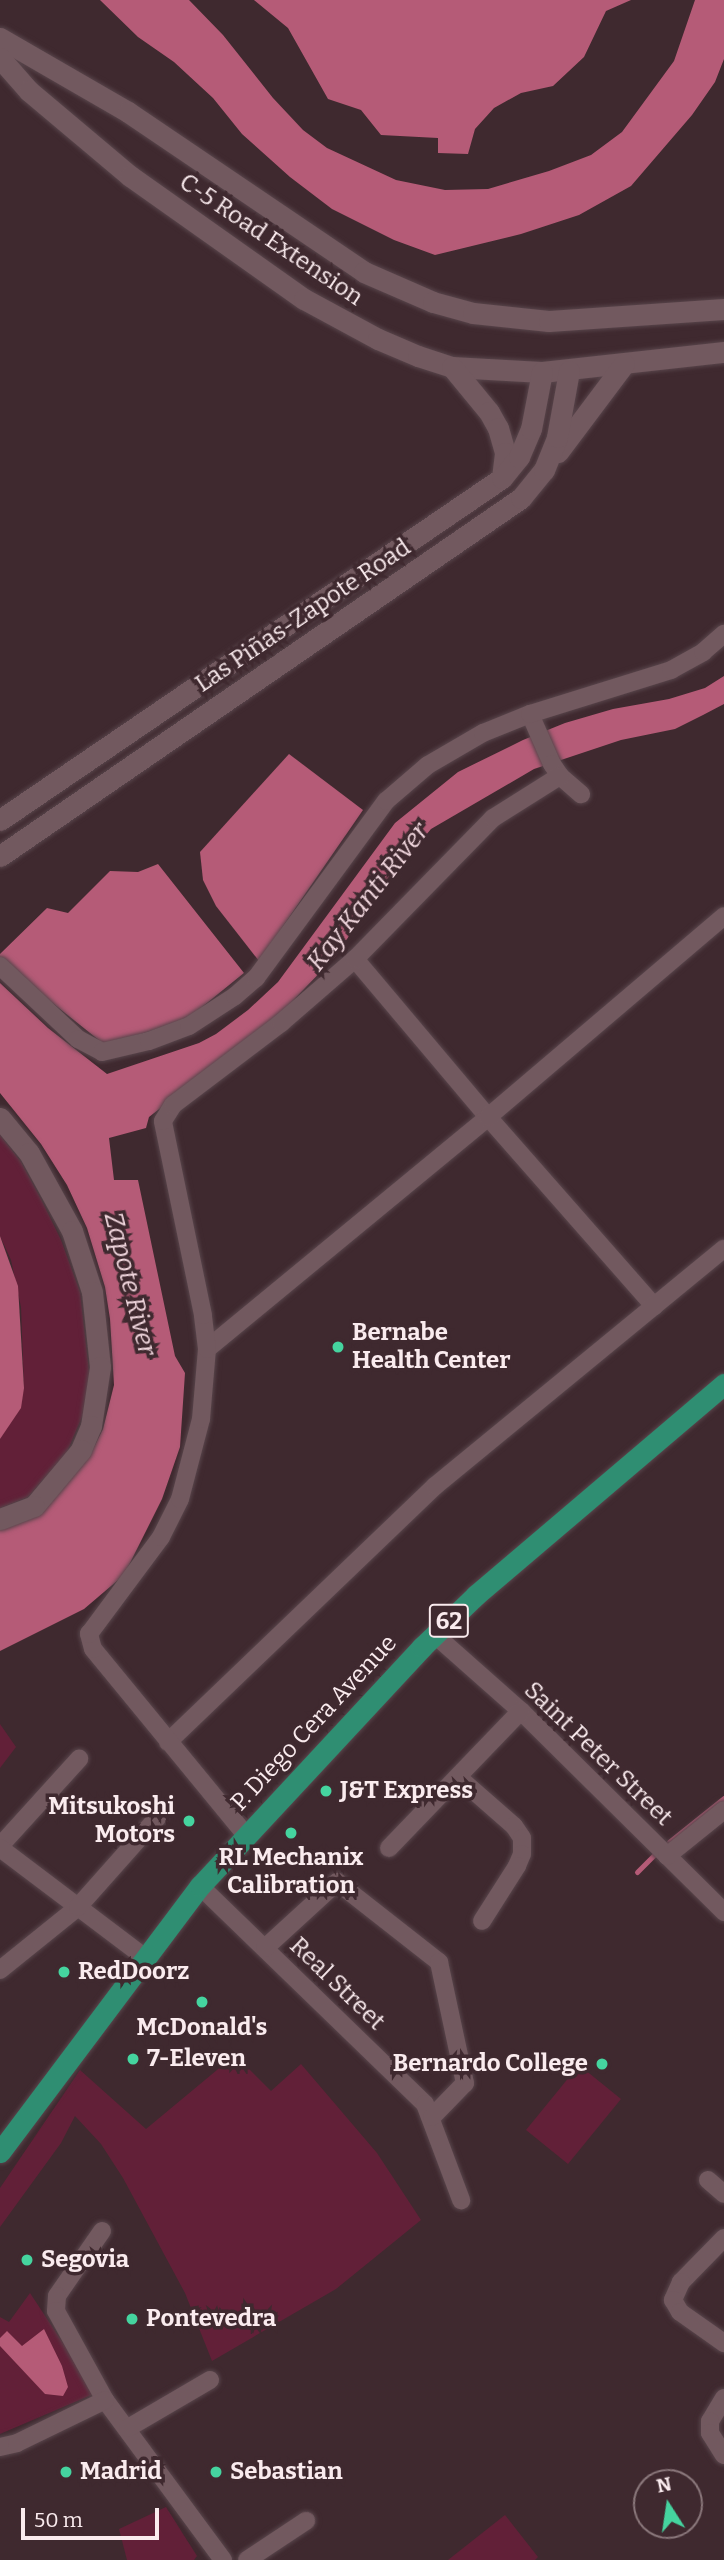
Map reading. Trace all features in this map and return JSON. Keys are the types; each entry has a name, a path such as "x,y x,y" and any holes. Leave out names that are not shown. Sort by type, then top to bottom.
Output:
{"main road":[{"name":"C-5 Road Extension","path":"0,38 128,112 364,272 433,302 473,313 549,321 724,309"},
{"name":"C-5 Road Extension","path":"0,58 29,91 130,176 304,299 378,339 452,367 542,372 724,352"},
{"path":"0,79 29,91"},
{"path":"544,470 624,364"},
{"path":"452,367 489,412 498,428 505,453 502,478"},
{"name":"Las Piñas-Zapote Road","path":"0,856 521,498 544,470 557,437 569,371"},
{"name":"Las Piñas-Zapote Road","path":"0,820 502,478 519,457 531,429 542,372"},
{"path":"0,1118 29,1153 72,1231 92,1292 100,1367 91,1426 81,1450 34,1506 0,1519"},
{"name":"P. Diego Cera Avenue","path":"0,2152 144,1957 200,1886 246,1834 435,1634 476,1595 724,1384"}],"street":[{"path":"0,966 78,1039 102,1052 149,1041 189,1026 257,978 386,801 428,765 483,733 532,719 671,670 703,652 724,634"},
{"path":"532,719 556,770 581,794"},
{"path":"246,1834 93,1649 89,1634 161,1537 180,1499 201,1419 207,1349 204,1315 163,1121 173,1105 281,1023 355,959 493,818 556,770"},
{"path":"207,1349 488,1117 724,916"},
{"path":"355,959 488,1117 654,1306"},
{"path":"168,1742 435,1486 724,1249"},
{"name":"Saint Peter Street","path":"435,1634 521,1711 667,1856 720,1902"},
{"path":"389,1848 521,1711"},
{"path":"79,1759 0,1847 144,1957"},
{"path":"458,1777 514,1826 522,1838 522,1854 517,1866 482,1921"},
{"path":"667,1856 724,1810"},
{"path":"0,1970 78,1907 158,1817"},
{"name":"Real Street","path":"265,1948 337,1882 439,1962 465,2083 432,2117"},
{"name":"Real Street","path":"200,1886 425,2105 432,2117 461,2200"},
{"path":"708,2180 724,2193"},
{"path":"102,2231 57,2296 55,2311 105,2400 223,2560"},
{"path":"724,2238 681,2282 673,2300 685,2318 724,2343"},
{"path":"128,2428 210,2380"},
{"path":"724,2398 710,2421 710,2433 724,2455"},
{"path":"6,2443 105,2400"},
{"path":"247,2560 306,2521"}],"shaded area":[{"path":"0,1135 21,1162 61,1240 80,1292 90,1380 87,1405 67,1452 28,1497 0,1508 0,1439 24,1388 21,1307 11,1260 0,1236"},
{"path":"0,1724 16,1747 0,1768"},
{"path":"235,2055 271,2091 301,2064 377,2153 421,2220 336,2289 212,2361 185,2293 123,2178 101,2144 75,2116 61,2143 0,2227 0,2188 80,2070 146,2129"},
{"path":"579,2065 621,2099 568,2164 526,2130"},
{"path":"30,2293 96,2393 0,2434 0,2317 9,2322"},
{"path":"166,2507 197,2556 194,2560 127,2560 119,2529"},
{"path":"505,2515 538,2557 535,2560 448,2560"}],"water":[{"path":"100,0 189,0 223,35 273,98 303,130 327,148 396,180 445,190 488,189 549,171 591,155 622,132 674,61 695,0 724,0 724,59 715,82 692,115 631,186 579,215 521,234 435,255 394,240 332,209 290,177 242,134 213,98 174,62 138,37"},
{"path":"254,0 631,0 606,11 584,57 553,86 521,93 494,108 475,129 468,154 438,153 438,138 381,135 361,110 328,99 288,28"},
{"path":"724,676 724,704 703,715 675,729 621,740 534,769 431,829 379,891 335,957 277,1017 149,1117 146,1128 109,1138 114,1180 138,1180 175,1356 185,1373 180,1447 162,1499 124,1575 84,1609 0,1651 0,1528 35,1515 55,1497 91,1453 103,1429 114,1385 105,1287 87,1228 67,1185 41,1144 0,1093 0,983 48,1028 107,1074 199,1043 248,1010 278,982 395,823 458,772 565,723 613,709 669,699 705,688"},
{"path":"289,754 363,810 259,961 216,906 203,880 200,852"},
{"path":"158,864 244,973 186,1020 105,1045 0,961 0,954 47,908 68,913 110,871 138,872"},
{"path":"0,1236 18,1286 24,1388 21,1408 0,1439"},
{"path":"44,2329 62,2366 68,2387 63,2396 45,2394 0,2346 0,2338 7,2331 22,2346"}],"waterway":[{"path":"669,1842 724,1798"},
{"path":"637,1872 655,1854"}],"place":[{"name":"Bernabe Health Center","path":"338,1347"},
{"name":"J&T Express","path":"326,1791"},
{"name":"Mitsukoshi Motors","path":"189,1821"},
{"name":"RL Mechanix Calibration","path":"291,1833"},
{"name":"RedDoorz","path":"64,1972"},
{"name":"McDonald's","path":"202,2002"},
{"name":"7-Eleven","path":"133,2059"},
{"name":"Bernardo College","path":"602,2064"},
{"name":"Segovia","path":"27,2260"},
{"name":"Pontevedra","path":"132,2319"},
{"name":"Madrid","path":"66,2472"},
{"name":"Sebastian","path":"216,2472"}],"water label":[{"name":"Kay Kanti River","path":"368,897"},
{"name":"Zapote River","path":"130,1284"}]}
